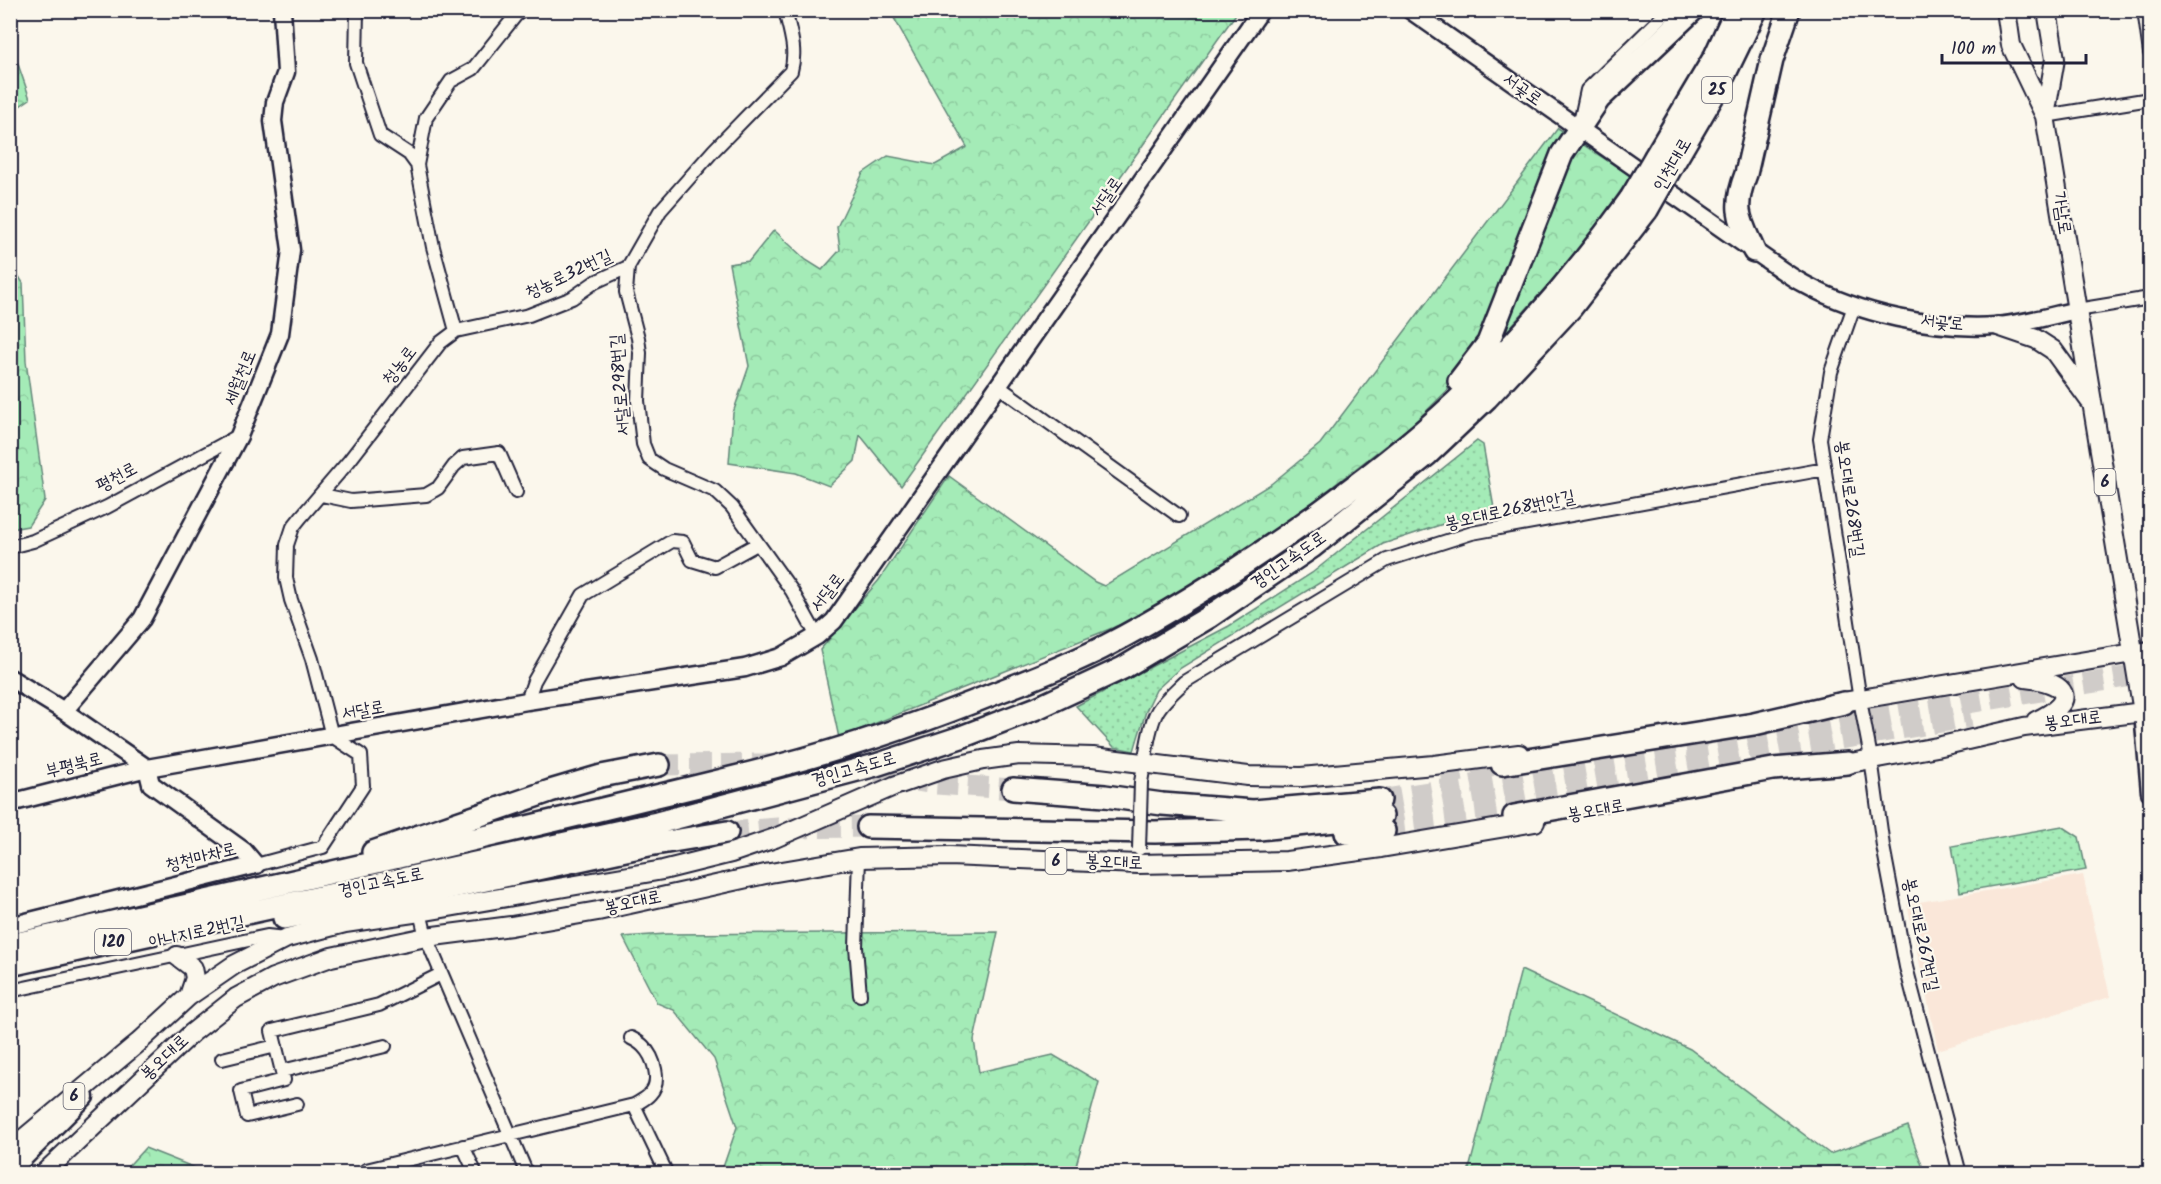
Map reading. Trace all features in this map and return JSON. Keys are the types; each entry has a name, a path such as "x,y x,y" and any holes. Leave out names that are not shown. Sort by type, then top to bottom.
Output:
{"highway":[{"path":"1414,439 1488,343 1562,154 1599,99 1693,10"},
{"name":"인천대로","path":"1563,301 1639,204 1664,161 1736,10"},
{"name":"인천대로","path":"1664,161 1720,84 1756,10"},
{"path":"1754,251 1738,215 1740,189 1746,174 1772,60 1789,10"},
{"name":"경인고속도로","path":"10,965 516,831 778,766 954,710 1099,650 1167,613 1258,556 1354,487 1414,439 1563,301"},
{"name":"경인고속도로","path":"10,945 212,910 657,823 876,765 961,737 1036,708 1123,668 1209,617 1312,547 1435,447 1487,398 1563,301"},
{"path":"1502,764 1754,724 1852,702"},
{"path":"1514,816 1773,769 1848,763"},
{"path":"212,910 273,875 375,852 549,791 601,776 659,765"},
{"name":"봉오대로","path":"868,827 1155,832 1259,829 1380,808 1253,811 1013,789"},
{"path":"212,910 281,919 426,893 649,845 727,832"}],"main road":[{"name":"가남로","path":"2006,10 2011,45 2045,116 2077,310"},
{"name":"가남로","path":"2045,116 2055,59 2047,10"},
{"path":"2021,66 2029,73 2038,75 2049,69 2055,59"},
{"name":"6","path":"2077,310 2092,404 2142,651 2147,711"},
{"path":"1998,326 2036,339 2053,350 2092,404"},
{"name":"봉오대로","path":"10,1150 138,1043 189,996 234,965 287,938 345,923 663,870 731,853 775,838 894,786 944,769 1019,755 1093,757 1248,776 1301,777 1434,765 1852,702 2142,651"},
{"path":"2006,676 2054,683 2062,690 2064,697 2061,706 2052,714 2024,727"},
{"name":"봉오대로","path":"43,1173 192,1033 236,998 273,978 331,957 426,937 511,927 598,911 770,873 859,858 1138,857 1287,861 1381,848 1634,805 1937,747 2024,727 2147,711"},
{"path":"177,956 193,968 195,978 189,996"}],"street":[{"name":"세월천로","path":"64,711 142,619 239,436 280,334 291,250 273,121 275,102 286,72 282,10"},
{"path":"357,10 356,63 380,135 409,154 417,165"},
{"path":"456,332 433,247 417,165 426,118 451,81 473,69 516,15 523,10"},
{"name":"서달로298번길","path":"785,10 795,57 791,71 714,150 660,211 628,267 626,292 640,353 638,401 643,444 650,459 664,469 715,491 732,507 792,591 817,636"},
{"name":"서달로","path":"147,768 527,700 745,668 781,657 817,636 834,621 1261,10"},
{"name":"서곶로","path":"1410,10 1578,130 1803,284 1854,306 1950,327 1998,326 2077,310"},
{"path":"1578,130 1587,90 1669,10"},
{"path":"2144,10 2151,53"},
{"path":"2045,116 2151,99"},
{"name":"청농로32번길","path":"456,332 512,317 529,315 572,298 595,282 628,267"},
{"path":"2077,310 2151,298"},
{"name":"봉오대로268번길","path":"1852,702 1820,439 1831,372 1854,306"},
{"name":"청농로","path":"332,736 312,659 291,600 285,561 287,544 293,527 322,495 440,343 456,332"},
{"path":"998,386 1179,516"},
{"name":"평천로","path":"10,547 33,541 107,507 239,436"},
{"path":"322,495 351,501 426,495 438,488 463,458 499,453 516,492"},
{"name":"봉오대로268번안길","path":"1138,857 1141,782 1150,733 1158,710 1184,682 1387,560 1472,534 1825,469"},
{"path":"527,700 534,681 583,595 672,541 683,542 692,560 715,567 757,544"},
{"path":"10,678 64,711 147,768"},
{"name":"봉오대로267번길","path":"1852,702 1871,758 1883,846 1906,967 1960,1173"},
{"path":"2147,711 2151,792"},
{"path":"256,865 322,848 363,786 361,755 332,736"},
{"name":"부평북로","path":"10,803 147,768"},
{"name":"청천마차로","path":"10,926 256,865 244,851 151,784 147,768"},
{"path":"859,858 856,947 860,995"},
{"path":"420,912 426,937 441,974 527,1173"},
{"name":"아나지로2번길","path":"10,991 267,936 287,938"},
{"path":"297,1104 247,1116 241,1091 284,1080 272,1031 379,1005 441,974"},
{"path":"366,1170 634,1105 650,1094 656,1079 650,1056 643,1046 631,1038"},
{"name":"봉오대로","path":"10,1172 138,1043"},
{"path":"222,1059 276,1046"},
{"path":"282,1071 385,1046"},
{"path":"634,1105 667,1173"},
{"path":"463,1146 476,1173"}],"shaded area":[{"path":"2083,875 2110,997 1938,1050 1907,904"}],"green space":[{"path":"890,11 1238,11 901,486 860,435 855,461 829,486 796,473 729,463 733,413 749,366 729,264 749,261 774,230 806,260 822,270 840,250 837,227 863,173 888,156 935,165 967,147"},
{"path":"10,41 30,99 11,112 10,112"},
{"path":"1558,128 1631,176 1582,246 1499,340 1412,425 1252,549 1132,620 839,738 820,650 879,580 949,476 1095,582 1104,586 1271,484 1320,444"},
{"path":"11,264 23,283 26,361 45,500 28,526 11,529"},
{"path":"1477,441 1483,445 1495,514 1449,522 1383,544 1179,669 1156,690 1146,711 1134,751 1114,747 1076,706 1229,626 1312,573"},
{"path":"2062,826 2079,837 2086,870 1960,892 1952,846"},
{"path":"998,932 974,1040 979,1072 1053,1055 1099,1082 1074,1173 721,1173 737,1127 714,1059 674,1010 657,1003 623,937 666,934"},
{"path":"1521,970 1690,1049 1830,1154 1908,1126 1923,1168 1921,1173 1468,1173"},
{"path":"145,1148 208,1173 122,1173"}],"tunnel":[{"path":"1380,800 2150,673"},
{"path":"1382,816 1971,717"},
{"path":"659,765 764,764 853,770 935,784 1013,789"},
{"path":"1441,775 1502,764"},
{"path":"1384,831 1514,816"},
{"path":"727,832 778,828 868,827"}]}
